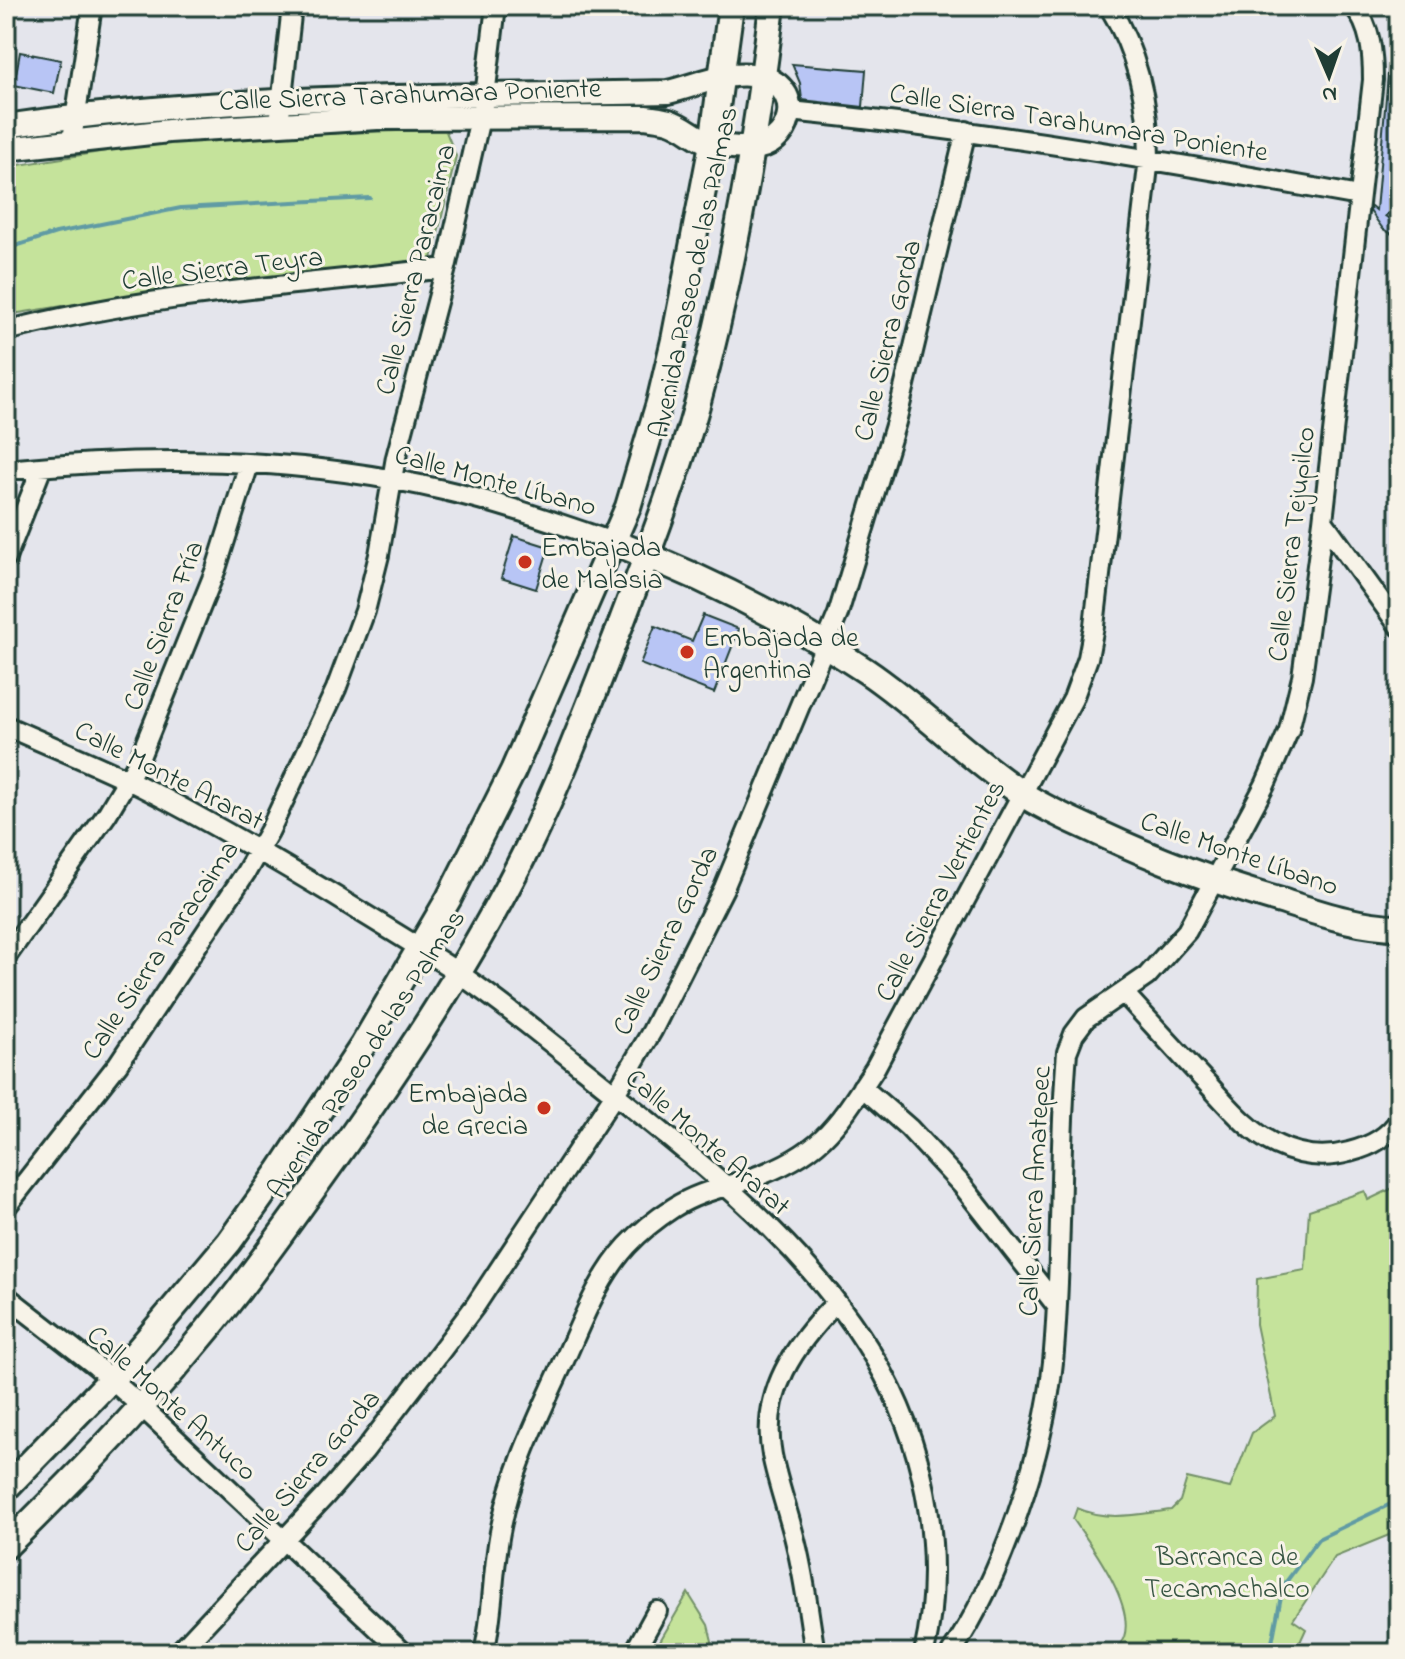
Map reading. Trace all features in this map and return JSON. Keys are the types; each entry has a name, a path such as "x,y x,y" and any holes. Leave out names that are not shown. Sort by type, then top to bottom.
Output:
{"main road":[{"name":"Avenida Paseo de las Palmas","path":"6,1488 111,1380 198,1280 263,1195 363,1045 420,948 449,898 518,759 628,507 659,403 712,144 731,6"},
{"name":"Avenida Paseo de las Palmas","path":"6,1546 142,1407 194,1346 292,1219 397,1068 457,973 519,864 583,722 647,555 697,407 753,148 772,6"},
{"name":"Calle Monte Líbano","path":"613,542 692,573 777,616 826,646 868,673 1022,794 1051,811 1134,850 1213,881 1320,913 1399,927"}],"street":[{"path":"72,140 92,6"},
{"path":"279,124 292,6"},
{"name":"Calle Sierra Paracaima","path":"6,1207 118,1064 259,850 336,689 365,611 379,555 391,480 446,268 485,96 496,6"},
{"name":"Calle Sierra Vertientes","path":"484,1653 500,1528 509,1495 525,1449 606,1276 625,1248 650,1224 694,1196 751,1178 788,1162 830,1133 862,1087 1073,699 1088,658 1094,626 1149,158 1147,118 1139,76 1132,51 1109,6"},
{"path":"1354,6 1369,33 1373,55 1370,117 1359,196"},
{"name":"Calle Sierra Tarahumara Poniente","path":"6,126 76,116 282,99 668,92 722,76 764,77"},
{"path":"753,148 768,145 780,137 788,124 788,97 780,85 764,77"},
{"name":"Calle Sierra Tarahumara Poniente","path":"790,111 966,131 1149,158 1359,196"},
{"name":"Calle Sierra Tarahumara Poniente","path":"6,149 169,131 377,118 645,117 670,121 712,144 753,148"},
{"name":"Calle Sierra Gorda","path":"178,1653 285,1541 365,1450 475,1306 615,1094 652,1031 724,888 826,646 853,569 896,422 966,131"},
{"name":"Calle Sierra Tejupilco","path":"1124,993 1147,976 1187,931 1265,785 1289,730 1302,677 1323,521 1359,196"},
{"name":"Calle Sierra Teyra","path":"6,331 97,311 177,299 446,268"},
{"name":"Calle Monte Líbano","path":"6,470 174,461 249,464 391,480 485,501 613,542"},
{"name":"Calle Sierra Fría","path":"6,957 42,909 138,762 216,569 249,464"},
{"path":"6,558 42,467"},
{"path":"1323,521 1399,626"},
{"name":"Calle Monte Ararat","path":"6,726 128,780 259,850 420,948 615,1094 725,1185 816,1278 836,1303 883,1374 901,1413 919,1466 932,1541 931,1590 924,1653"},
{"path":"1124,993 1218,1095 1252,1129 1273,1144 1296,1153 1321,1157 1343,1154 1383,1138 1399,1120"},
{"name":"Calle Sierra Amatepec","path":"951,1653 985,1594 1032,1466 1048,1394 1056,1305 1067,1052 1074,1034 1086,1018 1124,993"},
{"path":"862,1087 909,1128 954,1176 1056,1305"},
{"name":"Calle Monte Antuco","path":"6,1296 142,1407 404,1653"},
{"path":"815,1653 803,1578 772,1452 771,1432 779,1380 790,1357 808,1331 836,1303"},
{"path":"634,1653 657,1611"}],"green space":[{"path":"445,129 456,156 431,263 182,287 6,315 6,167 175,140"},
{"name":"Barranca de Tecamachalco","path":"1399,1185 1399,1531 1335,1557 1293,1620 1306,1629 1295,1653 1114,1653 1124,1637 1126,1624 1123,1608 1109,1575 1073,1519 1077,1508 1111,1516 1171,1510 1180,1501 1187,1478 1230,1488 1252,1433 1275,1416 1256,1324 1257,1279 1305,1270 1309,1210 1365,1191 1368,1200"},
{"path":"688,1593 708,1625 715,1653 653,1653"}],"building":[{"path":"20,52 61,60 54,93 14,85"},
{"path":"1390,52 1399,52 1399,206 1385,216 1399,225 1399,238 1383,229 1370,211 1371,206 1376,210"},
{"path":"792,64 866,70 863,107 802,100 800,83"},
{"name":"Embajada de Malasia","path":"514,536 549,547 536,589 501,578"},
{"name":"Embajada de Argentina","path":"703,615 739,629 714,693 640,664 655,626 692,641"}],"waterway":[{"path":"6,249 56,233 181,208 370,198"},
{"path":"1270,1653 1283,1586 1318,1539 1399,1500"}],"place":[{"name":"Embajada de Malasia","path":"525,562"},
{"name":"Embajada de Argentina","path":"687,652"},
{"name":"Embajada de Grecia","path":"544,1108"}]}
